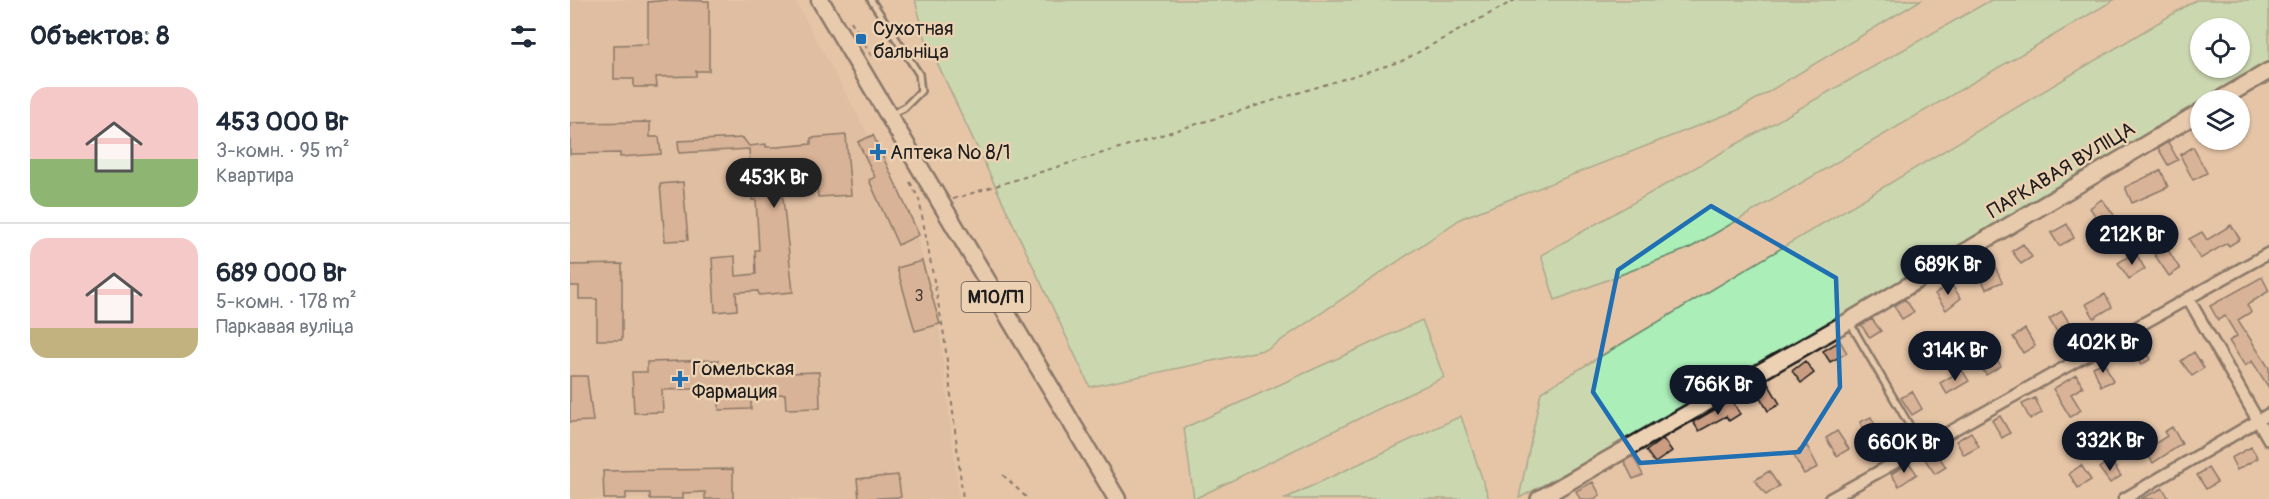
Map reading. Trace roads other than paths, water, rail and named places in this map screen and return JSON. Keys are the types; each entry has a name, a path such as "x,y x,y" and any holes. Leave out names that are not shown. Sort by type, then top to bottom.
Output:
{"main road":[{"name":"М10/П1","path":"820,0 1117,499"}],"street":[{"path":"2236,90 2269,71"},
{"name":"ПАРКАВАЯ ВУЛІЦА","path":"1539,499 1850,321 2190,118"},
{"path":"1830,499 2269,253"},
{"path":"2188,298 2269,440"},
{"path":"2124,499 2269,414"}],"lane":[{"path":"871,0 919,74 921,91 904,108 889,116"},
{"path":"1850,321 1922,447"}],"place":[{"name":"Сухотная бальніца","path":"861,39"},
{"name":"Аптека № 8/1","path":"878,152"},
{"name":"Гомельская Фармация","path":"680,379"}]}
